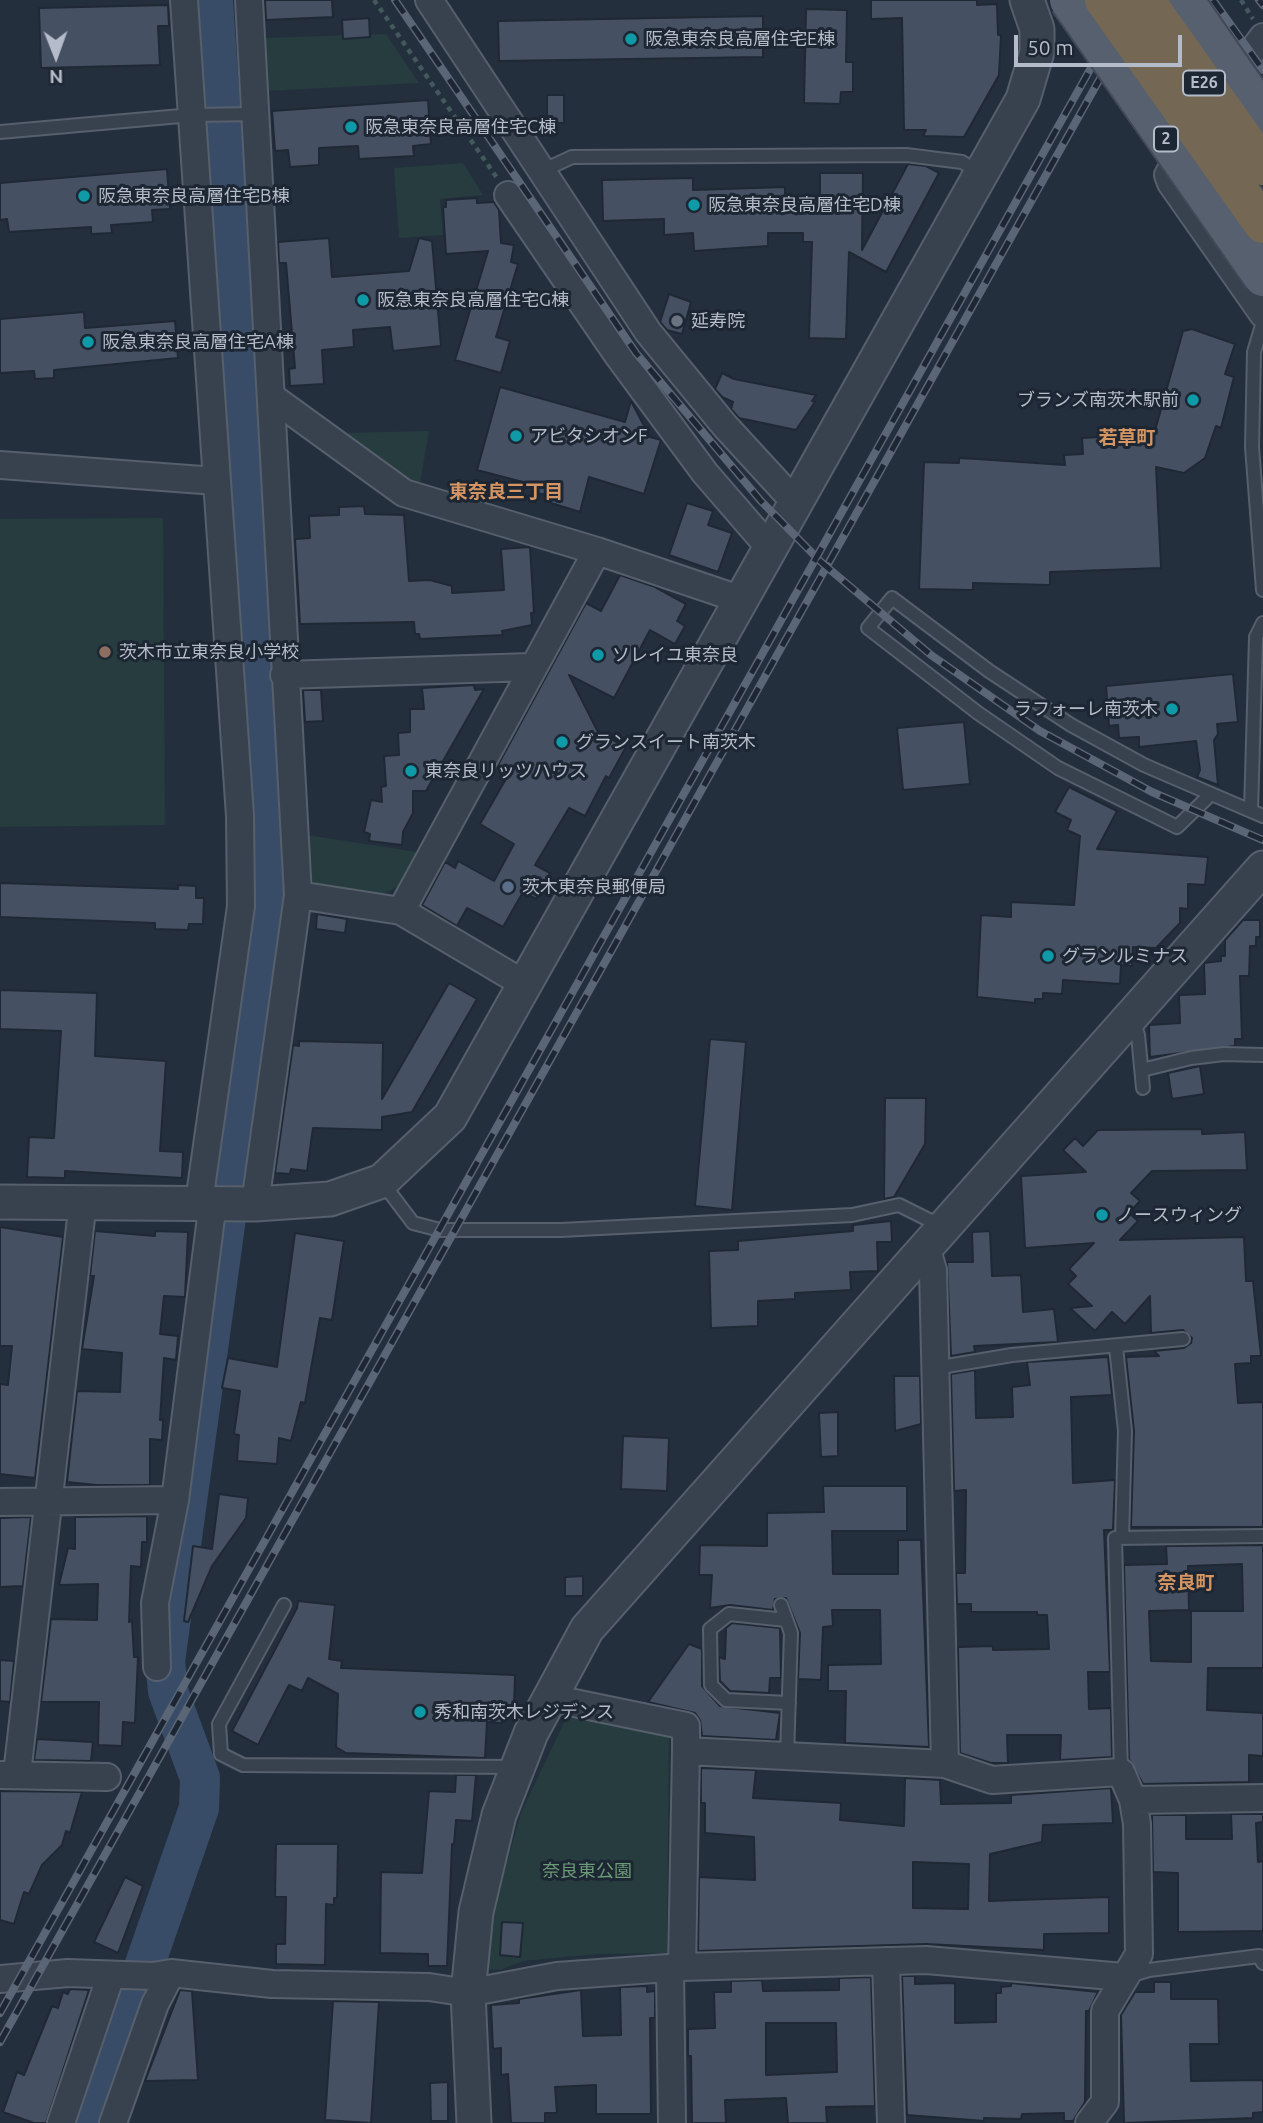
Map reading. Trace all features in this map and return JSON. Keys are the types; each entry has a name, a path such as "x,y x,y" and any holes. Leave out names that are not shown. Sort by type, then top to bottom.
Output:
{"highway":[{"name":"E26","path":"1104,0 1263,224"},
{"name":"E26","path":"1145,0 1263,166"}],"main road":[{"name":"2","path":"1069,0 1263,277"},
{"path":"1184,0 1263,114"}],"street":[{"path":"157,1667 155,1603 175,1500 241,906 240,816 216,481 196,115 184,0"},
{"path":"249,0 248,114 273,398 284,675 298,895 252,1203"},
{"path":"429,0 648,331 725,426 794,501"},
{"path":"0,1202 252,1203 330,1199 382,1181 450,1117 794,501 1023,99 1037,52 1037,29 1027,0"},
{"path":"1259,29 1168,175 1201,228 1263,314"},
{"path":"1239,65 1263,98"},
{"path":"508,195 617,354 705,473 769,547"},
{"path":"617,354 648,331"},
{"path":"273,398 404,493 597,551 739,599"},
{"path":"0,465 216,481"},
{"path":"401,911 531,667 597,551"},
{"path":"284,675 531,667"},
{"path":"474,2123 468,1993 476,1912 499,1815 550,1698 587,1629 1263,868"},
{"path":"298,895 401,911 526,985"},
{"path":"83,1201 49,1501 8,1774 107,1777"},
{"path":"935,1237 933,1270 945,1764"},
{"path":"0,1502 175,1500"},
{"path":"550,1698 686,1727 672,2123"},
{"path":"686,1751 945,1764 992,1780 1121,1772 1133,1800 1139,1844 1139,1954 1105,2011 1105,2102 1089,2123"},
{"path":"1133,1800 1263,1798"},
{"path":"0,1979 68,1973 162,1974 272,1984 429,1987 468,1993 557,1976 676,1967 926,1959 1124,1977"},
{"path":"886,1961 891,2123"},
{"path":"113,2123 155,2004 162,1974"},
{"path":"61,2123 111,1975"}],"lane":[{"path":"0,132 196,115 248,114"},
{"path":"542,171 572,157 906,155 962,162 980,173"},
{"path":"1263,322 1254,352 1252,447 1263,590"},
{"path":"1211,794 1177,827 1058,768 978,713 868,628 892,598 989,671 1071,724 1144,765 1211,794 1257,814 1256,637 1263,623"},
{"path":"1131,1017 1138,1035 1143,1088"},
{"path":"1142,1070 1202,1056 1263,1055"},
{"path":"382,1181 413,1223 440,1230 561,1230 852,1215 899,1205 935,1237"},
{"path":"935,1368 1012,1355 1183,1339"},
{"path":"1116,1346 1125,1430 1122,1538"},
{"path":"1121,1772 1115,1538 1263,1536"},
{"path":"284,1605 219,1724 221,1754 243,1766 518,1767"},
{"path":"781,1605 791,1633 787,1756"},
{"path":"786,1620 729,1614 710,1629 711,1685 726,1700 789,1703"},
{"path":"1124,1977 1149,1970 1259,1956 1263,1963"}],"path":[{"path":"374,0 508,195"},
{"path":"1241,0 1259,29"}],"green space":[{"path":"386,34 419,83 266,91 263,38"},
{"path":"463,163 483,195 440,199 443,235 399,238 394,168"},
{"path":"429,431 420,483 399,477 347,436 347,433"},
{"path":"163,518 165,825 0,827 0,519"},
{"path":"307,835 417,852 397,887 379,896 323,889 309,878"},
{"name":"奈良東公園","path":"569,1712 669,1733 667,1953 598,1954 523,1961 500,1970 485,1969 493,1913 521,1813"}],"building":[{"path":"265,0 332,0 333,17 266,20"},
{"path":"871,0 977,0 977,5 997,4 998,35 1001,35 999,75 964,137 923,136 926,130 904,130 902,18 871,19"},
{"path":"168,5 169,26 158,26 160,65 41,68 39,8"},
{"path":"806,9 847,10 846,62 853,62 853,92 841,92 840,104 804,103"},
{"name":"阪急東奈良高層住宅E棟","path":"763,16 763,57 499,61 498,21"},
{"path":"369,18 370,37 343,39 342,20"},
{"path":"547,95 564,95 564,123 547,123"},
{"name":"阪急東奈良高層住宅C棟","path":"428,100 431,144 413,146 414,156 359,159 358,146 319,148 319,165 290,167 288,150 275,151 272,111"},
{"path":"908,164 926,166 939,173 886,272 849,252 846,339 809,338 812,242 803,242 803,233 768,233 768,246 694,251 693,233 664,235 664,219 603,221 602,180 693,178 693,190 785,187 785,197 820,196 820,173 863,173 862,250"},
{"name":"阪急東奈良高層住宅B棟","path":"167,169 170,209 152,210 153,222 111,225 112,233 91,234 91,227 9,232 7,219 0,220 0,183"},
{"path":"477,198 477,203 494,202 499,210 501,243 514,245 511,262 518,264 496,337 510,341 501,373 455,360 488,251 446,254 443,207 446,207 446,200"},
{"path":"329,238 332,277 409,271 419,238 432,241 441,346 393,351 390,327 353,330 354,347 322,350 324,384 290,386 289,369 295,368 286,263 279,263 278,242"},
{"path":"669,294 691,302 682,334 667,330 660,322"},
{"name":"阪急東奈良高層住宅A棟","path":"84,312 85,328 175,321 178,358 54,370 54,378 35,379 34,371 0,373 0,319"},
{"path":"1192,329 1235,344 1225,374 1234,377 1221,428 1216,426 1205,458 1184,473 1156,467 1161,568 1050,572 1050,585 973,583 973,590 919,589 924,462 959,463 959,458 1065,465 1064,455 1083,454 1082,438 1154,434 1183,331"},
{"path":"722,373 734,379 816,395 812,401 815,402 796,430 739,418 731,409 733,402 722,397 715,389"},
{"path":"500,387 625,422 631,401 650,437 661,440 644,494 589,477 580,512 551,503 553,496 536,493 538,486 477,470"},
{"path":"687,503 713,511 708,525 732,533 718,572 669,555"},
{"path":"364,506 365,514 404,515 409,581 430,580 452,586 452,593 504,590 501,549 530,547 534,613 531,613 532,625 502,631 503,635 420,639 419,634 415,634 414,622 300,624 295,539 310,538 309,516 339,515 339,507"},
{"path":"620,575 655,587 686,604 677,621 685,626 675,644 650,630 614,698 569,675 598,732 626,747 609,778 606,776 585,816 569,808 535,865 550,873 536,899 523,892 503,927 467,908 457,926 422,905 445,862 455,868 458,861 494,881 514,844 480,824 510,772 498,765 586,603 601,611"},
{"name":"ラフォーレ南茨木","path":"1233,674 1238,722 1217,724 1218,734 1214,740 1218,785 1197,777 1200,770 1196,741 1139,747 1139,737 1119,738 1118,725 1109,726 1106,686"},
{"name":"東奈良リッツハウス","path":"474,685 475,690 484,689 426,791 413,791 413,813 403,832 402,845 369,841 370,834 364,832 371,800 382,802 381,787 386,786 384,756 399,755 398,733 410,732 410,709 424,709 422,688"},
{"path":"303,690 321,690 323,721 305,722"},
{"path":"964,722 970,784 903,790 897,728"},
{"path":"1069,787 1117,811 1097,849 1208,857 1205,885 1188,884 1188,909 1180,908 1180,923 1156,948 1133,947 1132,966 1121,965 1120,984 1063,980 1062,994 1043,993 1043,999 1035,999 1035,1003 977,997 981,915 1011,917 1011,902 1074,905 1080,836 1067,830 1071,820 1055,812"},
{"path":"0,883 178,889 178,885 196,886 196,898 204,898 203,924 189,924 188,930 155,929 155,923 0,917"},
{"path":"317,914 347,919 345,933 316,929"},
{"path":"1243,920 1260,920 1260,937 1256,937 1256,946 1250,946 1249,976 1240,976 1242,1039 1235,1039 1235,1046 1150,1057 1149,1025 1180,1023 1179,995 1205,994 1204,963 1221,961 1221,956 1225,956 1225,940"},
{"path":"449,983 477,999 412,1112 382,1117 382,1130 313,1128 307,1171 291,1169 290,1174 275,1173 293,1045 299,1046 299,1041 383,1043 382,1099"},
{"path":"0,990 97,993 95,1056 166,1061 160,1151 183,1152 182,1178 65,1171 65,1178 27,1177 29,1137 54,1138 61,1031 0,1029"},
{"path":"710,1039 746,1042 732,1210 695,1206"},
{"path":"1200,1066 1204,1094 1172,1099 1168,1073"},
{"path":"885,1098 926,1098 925,1144 894,1197 884,1199"},
{"path":"1202,1129 1202,1134 1245,1132 1247,1170 1152,1171 1131,1193 1140,1201 1129,1213 1138,1221 1120,1240 1244,1237 1246,1281 1253,1281 1261,1356 1251,1356 1251,1363 1235,1364 1238,1403 1263,1402 1263,1527 1131,1527 1134,1431 1126,1357 1159,1356 1154,1351 1184,1348 1191,1343 1192,1338 1183,1330 1151,1333 1150,1296 1125,1324 1112,1312 1095,1331 1070,1308 1092,1306 1068,1284 1076,1276 1069,1269 1094,1243 1025,1248 1021,1176 1086,1172 1063,1150 1075,1138 1083,1146 1098,1130"},
{"path":"891,1221 892,1242 877,1242 878,1271 850,1272 851,1290 795,1293 795,1299 758,1301 758,1326 711,1328 709,1251 738,1250 738,1241 853,1231 853,1225"},
{"path":"0,1227 63,1237 35,1478 0,1474 0,1384 8,1385 12,1346 0,1346"},
{"path":"95,1231 155,1236 155,1231 188,1232 185,1297 164,1296 160,1334 178,1336 176,1360 164,1358 160,1420 163,1420 162,1440 150,1439 150,1485 67,1482 77,1391 120,1392 122,1353 82,1349 94,1276 90,1276"},
{"path":"990,1231 992,1276 1021,1275 1023,1312 1054,1309 1058,1342 974,1346 975,1352 951,1356 947,1262 973,1262 972,1232"},
{"path":"295,1233 344,1241 332,1320 320,1318 305,1403 301,1402 291,1441 279,1438 277,1464 237,1461 239,1435 234,1434 240,1391 222,1388 228,1358 277,1367"},
{"path":"1108,1357 1112,1395 1071,1397 1073,1483 1115,1480 1113,1530 1104,1530 1110,1672 1088,1672 1089,1709 1111,1708 1112,1757 1060,1760 1061,1735 1007,1735 1008,1763 991,1763 960,1753 958,1647 993,1646 993,1650 1049,1649 1047,1615 1037,1615 1037,1612 971,1612 971,1604 957,1604 956,1573 965,1573 966,1490 954,1491 951,1374 975,1370 976,1418 1013,1417 1012,1387 1030,1385 1027,1362"},
{"path":"894,1376 920,1376 921,1424 895,1431"},
{"path":"838,1412 838,1456 821,1457 819,1413"},
{"path":"623,1436 669,1438 667,1491 621,1489"},
{"path":"823,1486 907,1486 907,1531 832,1531 833,1574 898,1574 898,1540 921,1540 929,1747 845,1743 846,1691 828,1691 828,1665 881,1664 880,1610 832,1610 833,1626 823,1627 821,1680 798,1679 800,1633 786,1598 775,1599 773,1610 730,1605 710,1608 712,1575 699,1575 700,1545 767,1546 767,1513 824,1512"},
{"path":"219,1494 248,1498 246,1518 212,1566 188,1622 184,1621 193,1546 212,1549"},
{"path":"147,1516 147,1542 142,1542 141,1567 131,1566 129,1622 132,1621 134,1657 138,1657 135,1723 123,1722 122,1746 98,1745 99,1702 41,1702 51,1619 97,1620 98,1584 59,1585 68,1548 75,1549 75,1517"},
{"path":"31,1517 23,1586 0,1587 0,1518"},
{"path":"1263,1545 1263,1668 1208,1668 1207,1710 1263,1713 1263,1756 1249,1755 1249,1782 1143,1784 1129,1759 1124,1565 1167,1564 1166,1546","holes":["1242,1564 1243,1611 1191,1611 1191,1662 1151,1661 1149,1611 1189,1610 1188,1566"]},
{"path":"583,1576 583,1596 565,1596 565,1577"},
{"name":"秀和南茨木レジデンス","path":"298,1601 335,1605 329,1659 342,1661 341,1668 515,1675 514,1707 503,1707 502,1723 487,1722 485,1758 346,1753 336,1747 338,1694 308,1678 302,1691 289,1685 258,1745 232,1731 297,1608"},
{"path":"732,1623 780,1628 781,1678 770,1678 769,1693 730,1691 720,1681 719,1657 725,1659 726,1628"},
{"path":"689,1644 702,1649 702,1686 720,1706 780,1713 776,1740 702,1736 700,1720 695,1713 648,1702"},
{"path":"0,1660 14,1661 10,1702 0,1701"},
{"path":"37,1739 93,1742 91,1761 34,1760"},
{"path":"701,1768 756,1770 753,1798 841,1803 840,1820 904,1826 905,1778 940,1780 941,1804 1011,1803 1011,1795 1111,1788 1113,1823 1043,1825 1042,1842 990,1854 989,1901 1109,1897 1109,1933 1044,1934 1044,1950 926,1944 698,1951 699,1877 755,1880 754,1837 705,1833 705,1803 701,1803","holes":["913,1862 969,1864 968,1909 913,1908"]},
{"path":"456,1775 476,1775 472,1821 456,1820 452,1844 447,1966 428,1966 428,1954 380,1953 381,1872 422,1873 429,1791 455,1792"},
{"path":"0,1791 82,1792 70,1833 66,1831 62,1845 42,1865 29,1894 24,1892 14,1924 0,1920"},
{"path":"1231,1814 1263,1814 1263,1822 1256,1823 1258,1862 1263,1861 1263,1931 1178,1932 1178,1873 1153,1872 1152,1815 1186,1815 1186,1839 1232,1839"},
{"path":"276,1844 338,1844 337,1898 334,1898 334,1905 326,1904 325,1965 276,1964 276,1944 285,1944 286,1897 275,1897"},
{"path":"125,1877 143,1886 118,1953 94,1942"},
{"path":"502,1922 523,1923 520,1957 500,1955"},
{"path":"902,1976 915,1976 915,1984 955,1983 955,2023 996,2022 996,1993 1001,1993 1001,1987 1011,1986 1011,1983 1098,1992 1089,2011 1086,2011 1085,2102 1073,2121 1064,2121 1064,2113 1022,2114 1021,2119 984,2118 984,2121 907,2115"},
{"path":"871,1977 875,2106 826,2107 827,2123 788,2123 786,2098 725,2100 726,2123 692,2123 688,2029 715,2028 714,1992 731,1992 731,1981 762,1980 763,1991 839,1990 839,1978","holes":["766,2023 836,2023 837,2072 766,2075"]},
{"path":"1154,1982 1171,1982 1171,1999 1218,1999 1219,2044 1190,2044 1191,2081 1263,2080 1263,2112 1253,2113 1253,2118 1124,2123 1121,2015 1135,1992 1154,1992"},
{"path":"647,1986 647,1992 655,1991 655,2018 650,2018 651,2114 596,2114 596,2085 555,2087 557,2113 545,2113 545,2123 511,2123 508,2074 501,2075 501,2048 493,2049 491,2005 519,2003 519,1999 581,1990 583,2036 621,2035 620,1987"},
{"path":"70,1989 89,1990 46,2123 34,2123 3,2112 17,2072 24,2075 52,2006 58,2008 63,1992 68,1994"},
{"path":"180,1990 192,1991 198,2080 145,2081"},
{"path":"333,2001 379,2002 371,2123 325,2120"},
{"path":"448,2082 448,2121 431,2121 430,2083"}],"waterway":[{"path":"90,2123 199,1808 200,1778 168,1691 165,1661 270,898 267,816 213,0"}],"railway":[{"path":"395,0 636,353 761,501 821,562 931,655 1040,731 1152,792 1263,840"},
{"path":"0,2013 1129,0"},
{"path":"0,2042 1144,0"},
{"path":"1213,0 1263,70"},
{"path":"1259,0 1263,5"}],"place":[{"name":"阪急東奈良高層住宅E棟","path":"631,39"},
{"name":"阪急東奈良高層住宅C棟","path":"351,127"},
{"name":"阪急東奈良高層住宅B棟","path":"84,196"},
{"name":"阪急東奈良高層住宅D棟","path":"694,205"},
{"name":"阪急東奈良高層住宅G棟","path":"363,300"},
{"name":"延寿院","path":"677,321"},
{"name":"阪急東奈良高層住宅A棟","path":"88,342"},
{"name":"ブランズ南茨木駅前","path":"1193,400"},
{"name":"アビタシオンF","path":"516,436"},
{"name":"茨木市立東奈良小学校","path":"105,652"},
{"name":"ソレイユ東奈良","path":"598,655"},
{"name":"ラフォーレ南茨木","path":"1172,709"},
{"name":"グランスイート南茨木","path":"562,742"},
{"name":"東奈良リッツハウス","path":"411,771"},
{"name":"茨木東奈良郵便局","path":"508,887"},
{"name":"グランルミナス","path":"1048,956"},
{"name":"ノースウィング","path":"1102,1215"},
{"name":"秀和南茨木レジデンス","path":"420,1712"}],"district":[{"name":"若草町","path":"1127,438"},
{"name":"東奈良三丁目","path":"506,492"},
{"name":"奈良町","path":"1186,1583"}]}
